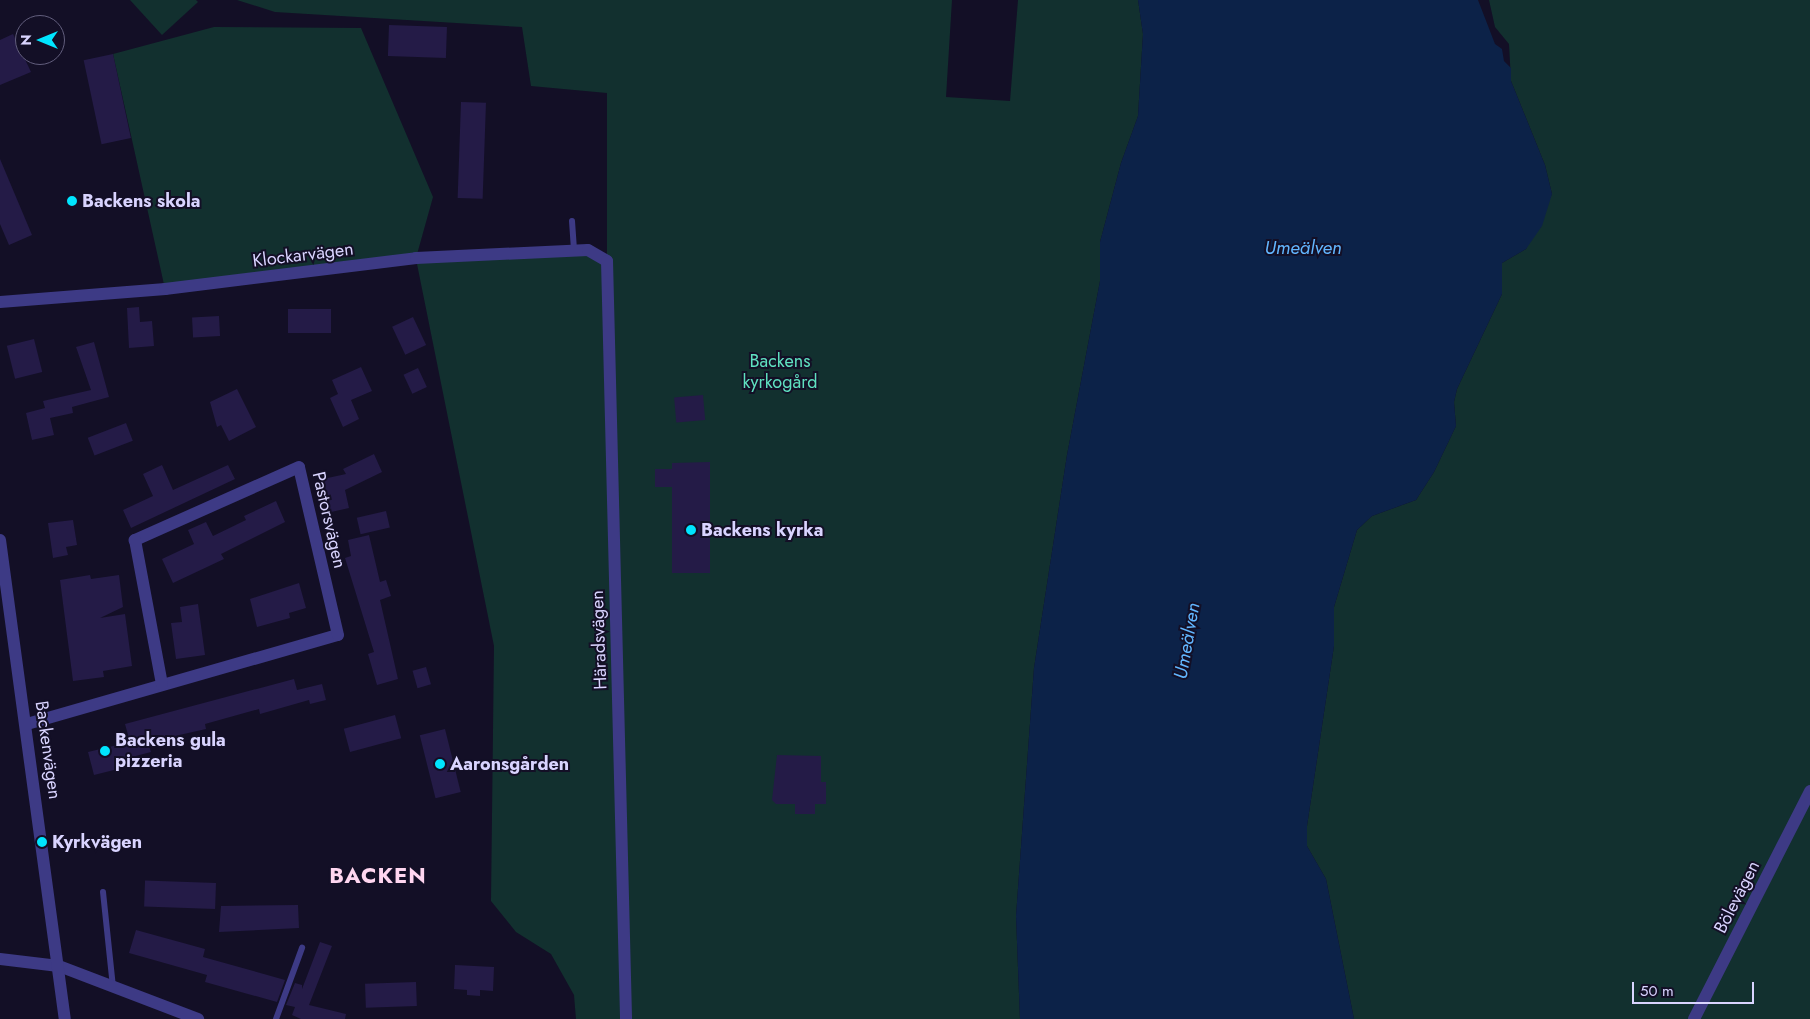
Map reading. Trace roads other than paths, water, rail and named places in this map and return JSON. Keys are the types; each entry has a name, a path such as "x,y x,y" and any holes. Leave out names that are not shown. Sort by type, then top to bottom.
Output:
{"street":[{"name":"Klockarvägen","path":"0,302 165,289 416,258 574,250 600,254 607,261"},
{"name":"Häradsvägen","path":"607,261 626,1019"},
{"name":"Pastorsvägen","path":"27,724 338,635 299,466 135,540 162,684"},
{"name":"Backenvägen","path":"0,540 27,724 65,1019"},
{"name":"Bölevägen","path":"1694,1019 1810,791"},
{"path":"0,959 59,966 198,1019"}],"lane":[{"path":"572,221 574,250"},
{"path":"103,892 113,987"},
{"path":"276,1019 302,948"}],"water":[{"name":"Umeälven","path":"1138,0 1478,0 1495,44 1502,49 1504,61 1511,68 1511,81 1545,165 1552,194 1542,226 1526,249 1502,263 1502,294 1457,389 1454,402 1456,426 1434,472 1416,500 1372,516 1357,530 1334,607 1334,646 1307,826 1307,846 1326,879 1354,1019 1020,1019 1016,916 1034,668 1067,455 1100,281 1100,242 1121,163 1138,116 1143,34"}],"place":[{"name":"Backens skola","path":"72,201"},
{"name":"Backens kyrka","path":"691,530"},
{"name":"Backens gula pizzeria","path":"105,751"},
{"name":"Aaronsgården","path":"440,764"},
{"name":"Kyrkvägen","path":"42,842"}],"district":[{"name":"BACKEN","path":"378,876"}],"park label":[{"name":"Backens kyrkogård","path":"780,372"}]}
